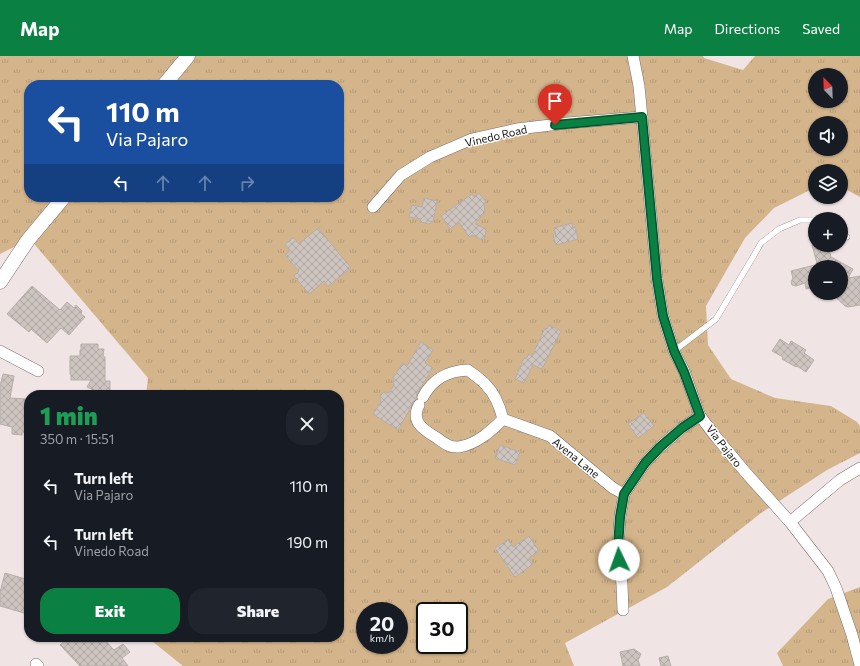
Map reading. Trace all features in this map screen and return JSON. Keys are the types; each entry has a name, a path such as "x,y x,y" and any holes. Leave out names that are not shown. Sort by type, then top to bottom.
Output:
{"street":[{"path":"168,80 188,56"},
{"name":"Via Pajaro","path":"633,56 639,86 657,279 663,316 674,351 684,372 700,416 747,474 790,522 828,571 836,588 852,635 860,665"},
{"name":"Vinedo Road","path":"373,207 400,175 430,157 472,139 524,128 642,117"},
{"path":"0,282 28,240 60,202"},
{"path":"0,351 38,371"},
{"path":"458,370 468,370 487,385 496,400 503,419 490,432 474,442 460,447 450,447 420,426 416,412 428,388 440,377 458,370"},
{"path":"623,610 618,547 620,517 624,494 645,463 660,447 682,428 700,416"},
{"name":"Avena Lane","path":"503,419 550,436 613,488 624,494"},
{"path":"790,522 840,480 860,468"}],"lane":[{"path":"674,351 716,319 761,243 778,229 800,220 808,220"}],"green space":[{"path":"0,56 703,56 704,58 743,70 755,56 860,56 860,197 848,191 848,164 808,164 808,191 774,208 745,238 706,306 708,345 731,379 775,398 831,406 857,422 860,426 860,453 827,470 761,513 667,587 565,643 574,666 183,666 153,642 344,642 344,390 147,390 148,378 30,239 0,254"},
{"path":"860,587 860,666 783,666 777,653 828,599"}],"building":[{"path":"479,193 486,202 484,203 485,212 475,224 486,229 485,237 482,240 472,235 469,237 459,222 450,229 441,216 472,194 474,197"},
{"path":"424,198 437,201 433,222 431,221 430,224 420,222 421,219 409,217 412,205 422,207"},
{"path":"572,223 573,228 575,227 578,239 556,245 553,235 556,234 554,228"},
{"path":"318,228 351,268 328,286 324,281 309,294 294,276 299,271 285,255 290,251 285,244 293,238 299,244"},
{"path":"814,252 830,252 831,257 836,260 816,260"},
{"path":"848,266 853,269 848,278"},
{"path":"808,267 808,289 806,289 805,283 796,286 792,285 791,282 793,278 791,271"},
{"path":"860,276 860,305 845,306 839,300 848,300 848,278"},
{"path":"32,286 60,310 67,302 74,308 76,305 82,311 81,314 85,317 69,335 61,328 47,343 31,329 29,332 7,314"},
{"path":"549,325 561,331 542,369 533,365 524,383 515,379 524,358 526,359 529,354 532,356 545,328 547,329"},
{"path":"780,339 789,345 791,341 806,350 804,353 814,360 806,372 782,359 783,357 772,351"},
{"path":"421,342 433,350 425,363 433,368 417,393 416,399 398,430 373,414 381,402 381,394 385,392 389,393 394,385 393,378 403,363 407,366"},
{"path":"81,344 98,344 98,349 104,349 105,381 110,381 110,390 94,390 87,387 91,380 71,380 70,356 80,356"},
{"path":"3,374 14,376 10,398 24,399 24,432 22,432 22,435 12,434 12,427 0,424 0,386"},
{"path":"644,413 654,426 638,438 628,424"},
{"path":"500,445 520,452 515,465 495,458"},
{"path":"529,536 539,551 529,558 533,564 515,577 495,548 508,540 513,547"},
{"path":"5,573 24,579 24,613 0,606 0,592"},
{"path":"63,642 107,642 114,650 123,644 130,652 122,658 128,666 80,666 60,645"},
{"path":"634,649 641,654 638,660 640,666 623,666 620,652"},
{"path":"668,656 671,666 661,666 659,658"}],"route":[{"path":"555,125 642,117 657,279 663,316 674,351 684,372 700,416 682,428 660,447 645,463 624,494 620,517 618,547 619,560"}]}
